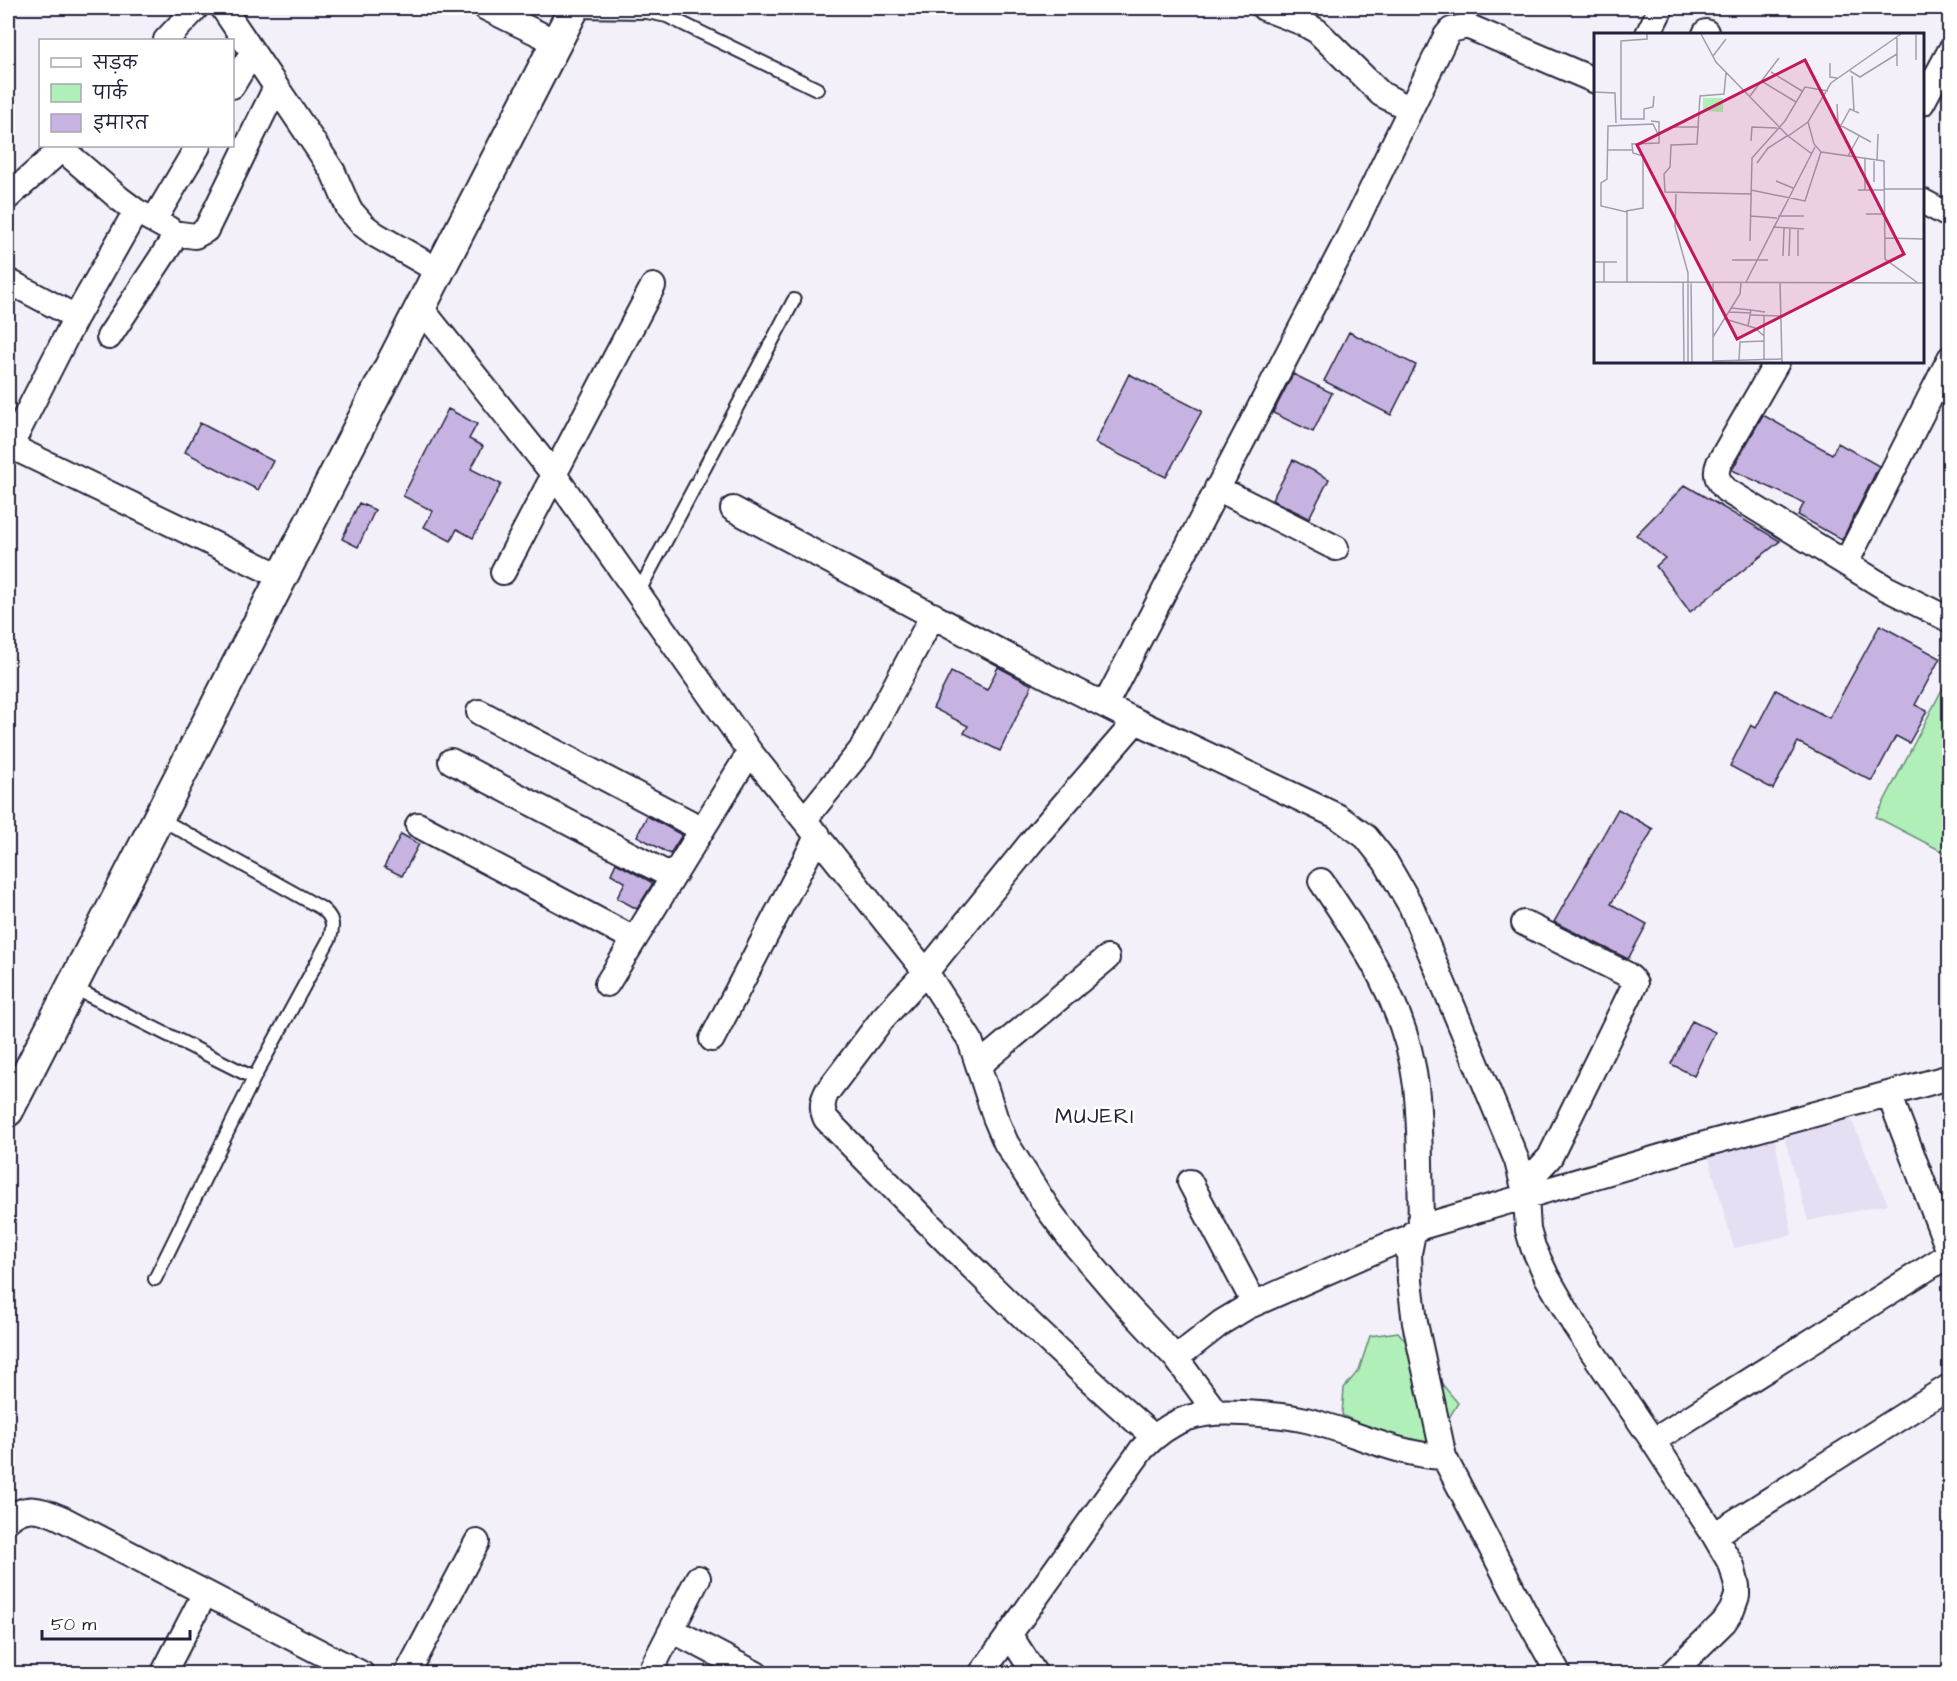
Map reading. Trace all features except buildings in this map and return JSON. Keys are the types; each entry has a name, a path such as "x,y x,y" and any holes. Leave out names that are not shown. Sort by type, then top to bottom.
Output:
{"street":[{"path":"167,39 196,8"},
{"path":"223,8 333,172 356,218 376,235 439,271"},
{"path":"486,8 556,42"},
{"path":"1264,8 1317,31 1381,94 1410,109"},
{"path":"1648,33 1661,8"},
{"path":"8,1111 573,9"},
{"path":"1105,705 1348,238 1446,36 1458,27 1474,28 1594,80"},
{"path":"1924,101 1950,51"},
{"path":"234,83 252,53"},
{"path":"8,197 63,147 103,186 154,221 195,236 206,230 276,87"},
{"path":"197,147 154,221 76,316 9,446 282,577"},
{"path":"109,337 171,243 154,221"},
{"path":"8,281 76,316"},
{"path":"503,572 653,286"},
{"path":"420,307 555,476 750,752 926,972 958,1018 970,1040 995,1117 1006,1143 1048,1209 1075,1245 1176,1358 1215,1411"},
{"path":"1846,563 1950,358"},
{"path":"1776,363 1719,464 1716,476 1726,490 1886,588 1950,620"},
{"path":"1217,488 1336,548"},
{"path":"733,509 1019,662 1136,721 1337,816 1366,837 1385,861 1411,906 1508,1139 1524,1187 1528,1230 1547,1277 1575,1326 1653,1441 1732,1566 1737,1596 1732,1610 1724,1622 1671,1674"},
{"path":"712,1039 811,827 861,750 933,615"},
{"path":"479,712 702,829"},
{"path":"1136,721 1018,858 926,972 883,1018 827,1092 822,1112 826,1119 943,1238 1088,1379 1154,1437"},
{"path":"607,984 750,752"},
{"path":"451,761 673,877"},
{"path":"418,825 634,939"},
{"path":"1321,881 1375,963 1393,1000 1402,1026 1416,1085 1416,1232 1409,1253 1410,1281 1415,1323 1444,1457 1559,1674"},
{"path":"1524,923 1626,974 1635,984 1550,1157 1524,1187"},
{"path":"979,1065 1107,958"},
{"path":"1176,1358 1222,1322 1254,1304 1524,1187 1705,1144 1950,1077"},
{"path":"1653,1441 1950,1254 1889,1094"},
{"path":"1190,1182 1254,1304"},
{"path":"1714,1535 1950,1386"},
{"path":"981,1674 1142,1449 1154,1437 1177,1423 1215,1411 1278,1415 1306,1420 1406,1452 1444,1457"},
{"path":"8,1520 23,1509 43,1510 362,1674"},
{"path":"407,1674 477,1542"},
{"path":"649,1674 698,1578"},
{"path":"163,1674 205,1593"},
{"path":"672,1630 743,1671"},
{"path":"1009,1634 1035,1674"}],"lane":[{"path":"573,9 647,12 667,16 818,90"},
{"path":"638,593 794,300"},
{"path":"155,1279 254,1078 330,938 333,928 328,913 321,908 159,818"},
{"path":"72,987 254,1078"}],"shaded area":[{"path":"1849,1115 1888,1204 1808,1221 1784,1136"},
{"path":"1774,1134 1792,1235 1734,1248 1708,1155"}],"green space":[{"path":"1949,676 1950,855 1876,817"},
{"path":"1398,1332 1458,1403 1444,1426 1442,1447 1397,1442 1342,1415 1344,1388 1359,1370 1370,1336"}],"district":[{"name":"MUJERI","path":"1095,1116"}]}
